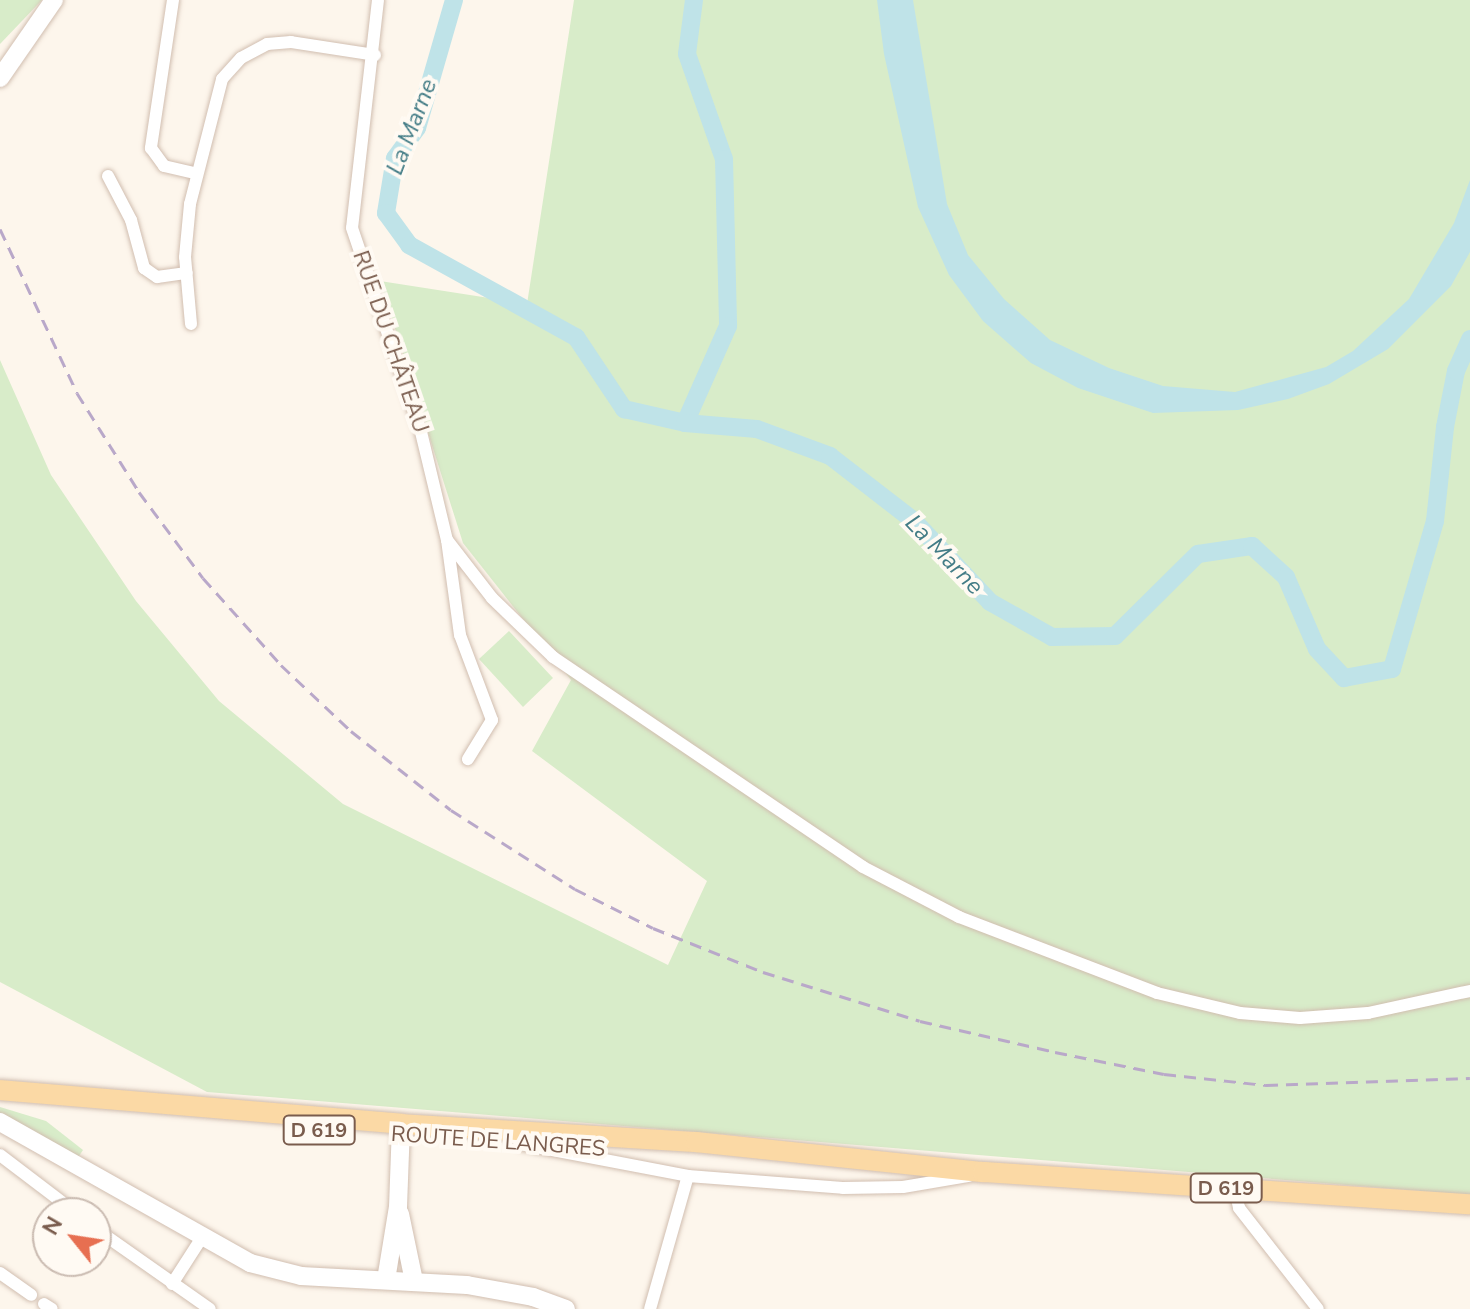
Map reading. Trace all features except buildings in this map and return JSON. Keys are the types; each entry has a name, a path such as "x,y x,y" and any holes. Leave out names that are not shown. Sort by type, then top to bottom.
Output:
{"main road":[{"name":"D 619","path":"0,1090 401,1130 696,1142 852,1161 983,1172 1470,1204"},
{"name":"ROUTE DE LANGRES","path":"0,1103 401,1130 521,1144 852,1161"}],"street":[{"path":"0,78 54,0"},
{"path":"173,0 151,148 158,162 194,173"},
{"name":"RUE DU CHÂTEAU","path":"378,0 375,55 352,228 397,350 447,540 460,635 492,720 468,759"},
{"path":"191,324 187,273 194,173 222,79 241,58 267,44 291,42 375,55"},
{"path":"108,176 131,220 144,268 157,277 187,273"},
{"path":"447,540 492,598 553,657 863,867 959,917 1157,993 1240,1013 1300,1018 1368,1013 1470,991"},
{"path":"0,1122 201,1239 250,1263 292,1274 414,1281 520,1294 566,1309"},
{"path":"386,1280 398,1207 401,1130"},
{"path":"521,1144 688,1176 843,1188 903,1187 983,1172"},
{"path":"0,1155 55,1197"},
{"path":"650,1309 688,1176"},
{"path":"1235,1189 1239,1208 1318,1309"},
{"path":"398,1207 414,1281"},
{"path":"172,1284 201,1239"},
{"path":"112,1241 210,1309"},
{"path":"0,1273 31,1295"}],"green space":[{"path":"0,0 42,0 0,44"},
{"path":"574,0 1470,0 1470,1195 207,1092 0,982 0,360 51,475 136,601 219,701 343,804 668,965 707,881 532,751 571,680 463,543 380,281 527,304"},
{"path":"509,631 553,678 523,707 479,659"},
{"path":"0,1107 46,1121 83,1150 77,1159 0,1119"}],"water":[{"path":"877,0 913,0 947,204 968,255 1004,299 1050,340 1109,368 1163,386 1235,392 1326,367 1353,351 1409,299 1454,223 1470,180 1470,252 1451,286 1388,349 1329,384 1288,399 1238,410 1153,413 1078,388 1031,363 983,321 949,275 918,207 884,54"}],"waterway":[{"name":"La Marne","path":"454,0 417,128 395,158 386,213 409,245 576,337 624,409 685,423"},
{"name":"La Marne","path":"694,0 687,54 724,159 728,326 685,423 757,429 830,456 914,521 990,602 1052,637 1115,636 1198,554 1252,546 1286,577 1317,649 1344,678 1392,669 1435,521 1445,427 1456,371 1470,339"}],"railway":[{"path":"0,229 77,393 139,492 203,578 281,665 351,731 451,810 575,889 653,928 763,972 920,1021 1055,1052 1164,1074 1266,1085 1470,1078"}]}
